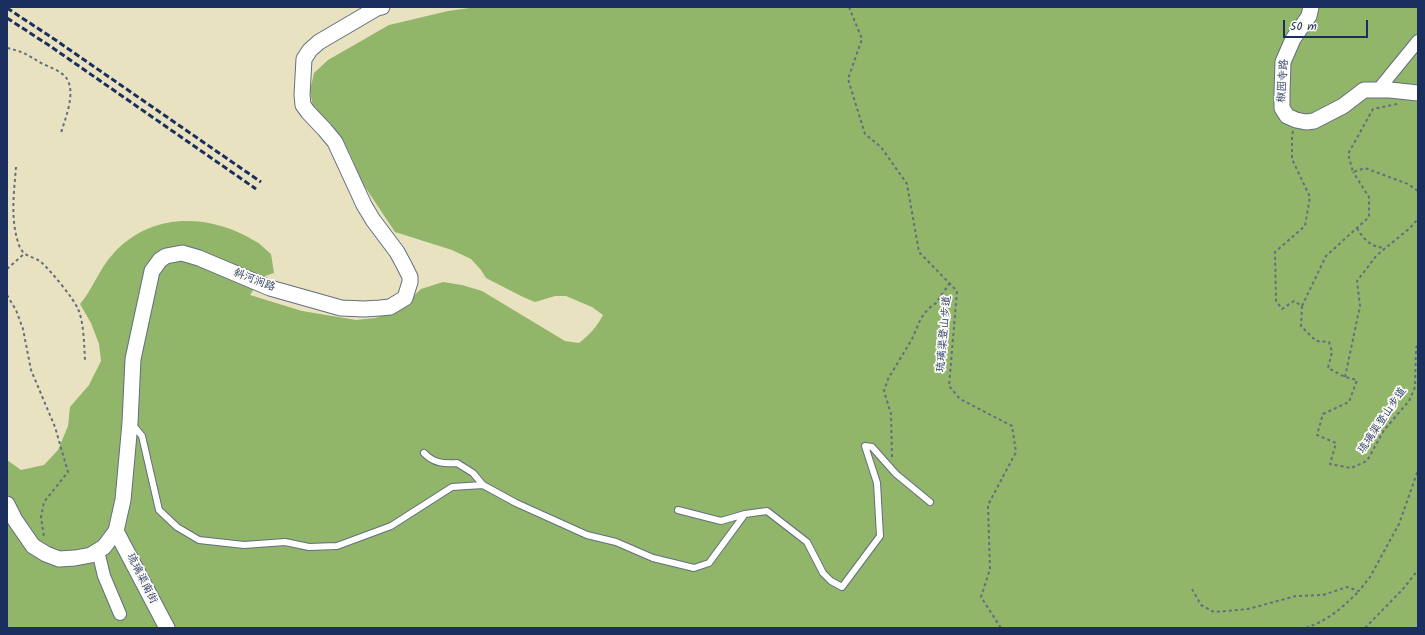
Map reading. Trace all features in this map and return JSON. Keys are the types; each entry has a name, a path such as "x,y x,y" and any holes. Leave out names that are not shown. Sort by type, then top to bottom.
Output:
{"street":[{"name":"斜河涧路","path":"7,504 15,520 33,546 46,554 59,559 91,555 104,547 116,531 123,500 130,423 133,359 152,271 160,260 166,256 182,253 199,258 270,288 341,308 364,309 390,307 405,298 410,277 404,265 397,252 373,220 364,205 334,142 303,105 302,95 304,59 310,50 319,42 377,8 382,7"},
{"name":"椒园寺路","path":"1296,120 1287,116 1282,108 1284,62 1293,39 1309,16 1311,7"},
{"path":"1378,90 1418,41"},
{"path":"1296,120 1306,122 1314,121 1343,106 1364,90 1390,90 1414,93"},
{"name":"琉璃渠南街","path":"116,531 166,628"},
{"path":"98,551 104,576 120,614"}],"lane":[{"path":"130,423 142,436 159,510 177,527 199,540 244,545 285,542 309,547 338,546 391,526 452,487 483,485"},
{"path":"678,510 721,521 746,514 767,511 807,542 823,573 831,581 842,587 880,536 877,483 865,446 872,447 896,474 930,502"},
{"path":"424,453 430,459 445,464 457,463 473,473 483,485 516,503 587,535 616,542 653,558 694,568 709,563 746,514"}],"path":[{"name":"琉璃渠登山步道","path":"849,7 862,39 848,79 865,134 881,147 907,184 919,252 957,291 949,386 960,399 1012,426 1016,452 988,505 990,569 981,597 1001,628"},
{"path":"7,48 20,50 43,64 54,68 67,79 71,96 61,133"},
{"name":"琉璃渠登山步道","path":"1414,93 1396,105 1373,109 1348,154 1353,172 1369,197 1369,217 1326,256 1302,306 1301,326 1316,341 1329,342 1332,352 1328,368 1345,377 1357,380 1349,402 1322,414 1317,435 1336,443 1330,464 1351,468 1367,461 1384,430 1409,401 1415,387 1416,348 1418,345"},
{"path":"1296,120 1292,136 1292,159 1310,197 1305,226 1275,252 1276,301 1282,309 1294,301 1302,306"},
{"path":"16,167 13,216 19,246 24,254 42,262 66,291 78,309 85,360"},
{"path":"1353,172 1366,168 1408,184 1418,191"},
{"path":"1345,377 1360,306 1357,281 1377,255 1410,228 1418,219"},
{"path":"1357,228 1362,236 1376,248 1385,248"},
{"path":"7,270 24,254"},
{"path":"896,474 892,455 891,414 884,391 888,379 912,338 921,318 928,309 936,303 949,284"},
{"path":"7,295 16,310 23,329 31,370 55,427 68,472 44,502 41,517 46,554"},
{"path":"1306,628 1320,623 1338,611 1359,591 1370,577 1399,524 1418,470"},
{"path":"1365,628 1404,588 1418,570"},
{"path":"1192,589 1201,605 1214,612 1248,609 1296,596 1323,595 1347,586 1359,591"}],"green space":[{"path":"477,7 1418,7 1418,628 7,628 7,460 21,470 44,465 58,450 68,426 70,407 89,385 101,361 99,344 91,323 80,304 113,254 128,240 144,230 162,224 181,221 200,222 219,225 257,242 271,254 274,273 262,277 250,295 302,311 356,320 375,318 391,313 403,306 421,289 443,282 462,285 482,291 565,341 579,343 595,327 603,315 592,307 566,296 555,296 535,302 486,278 471,259 452,250 395,232 363,184 349,152 340,136 329,122 314,113 310,91 314,73 328,60 389,25 448,11"}],"railway":[{"path":"7,8 261,182"},
{"path":"7,18 50,46 256,189"}]}
